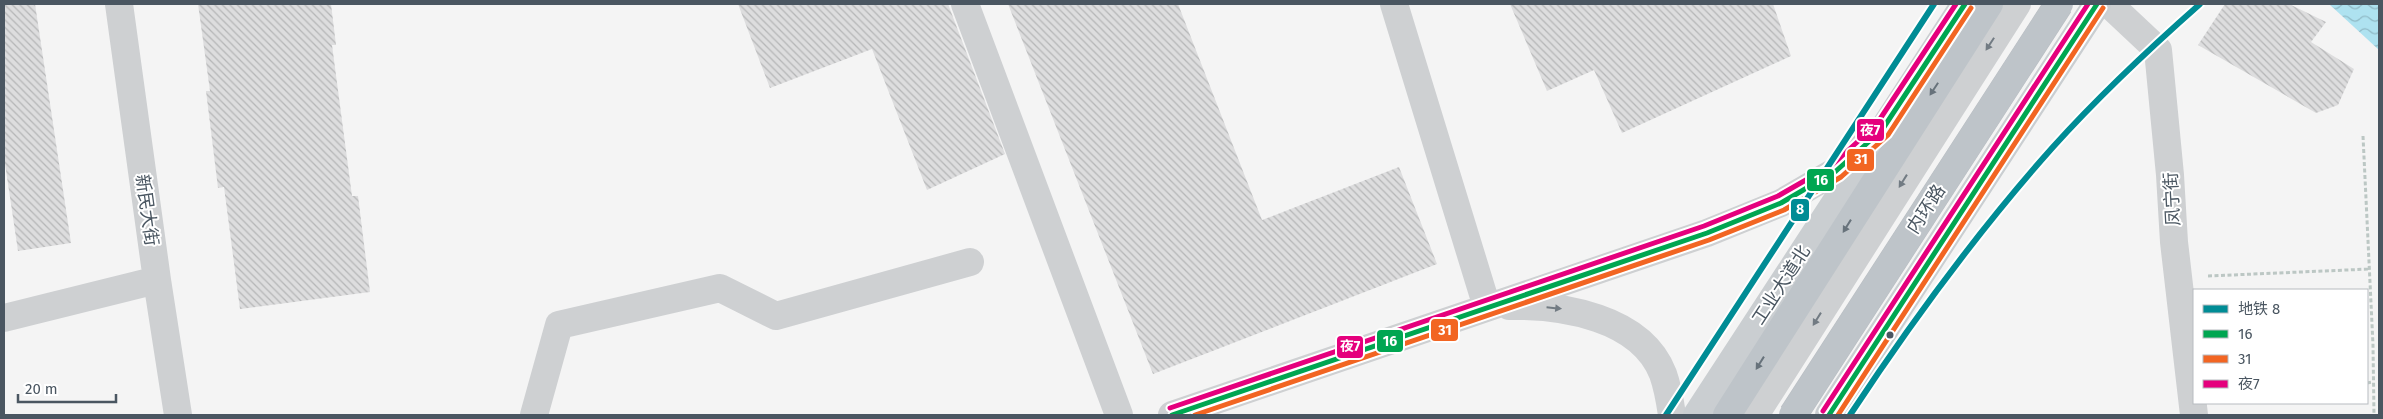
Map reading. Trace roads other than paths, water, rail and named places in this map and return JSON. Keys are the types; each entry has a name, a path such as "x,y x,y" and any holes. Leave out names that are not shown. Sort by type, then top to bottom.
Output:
{"highway":[{"path":"1727,415 1989,4"},
{"name":"内环路","path":"1793,415 2059,4"}],"main road":[{"path":"1949,29 1960,4"},
{"name":"工业大道北","path":"1697,415 1964,4"},
{"path":"1800,415 2059,4"},
{"path":"1829,415 2097,4"}],"street":[{"name":"新民大街","path":"119,4 157,280 178,415"},
{"path":"965,4 1119,415"},
{"path":"1394,4 1487,307"},
{"path":"1755,415 2017,4"},
{"name":"凤宁街","path":"2109,4 2158,50 2178,277 2194,415"},
{"path":"1172,415 1706,232 1781,203 1836,171 1882,130"},
{"path":"534,415 559,325 720,288 776,316 970,262"},
{"path":"4,318 157,280"},
{"path":"1487,307 1532,306 1566,309 1608,320 1645,346 1663,372 1670,395 1672,415"}],"water":[{"path":"2329,4 2379,4 2379,50"}],"metro line":[{"name":"8","path":"1666,415 1934,4"},
{"name":"8","path":"1850,415 1897,345 1947,277 2025,179 2106,91 2200,4"}]}
